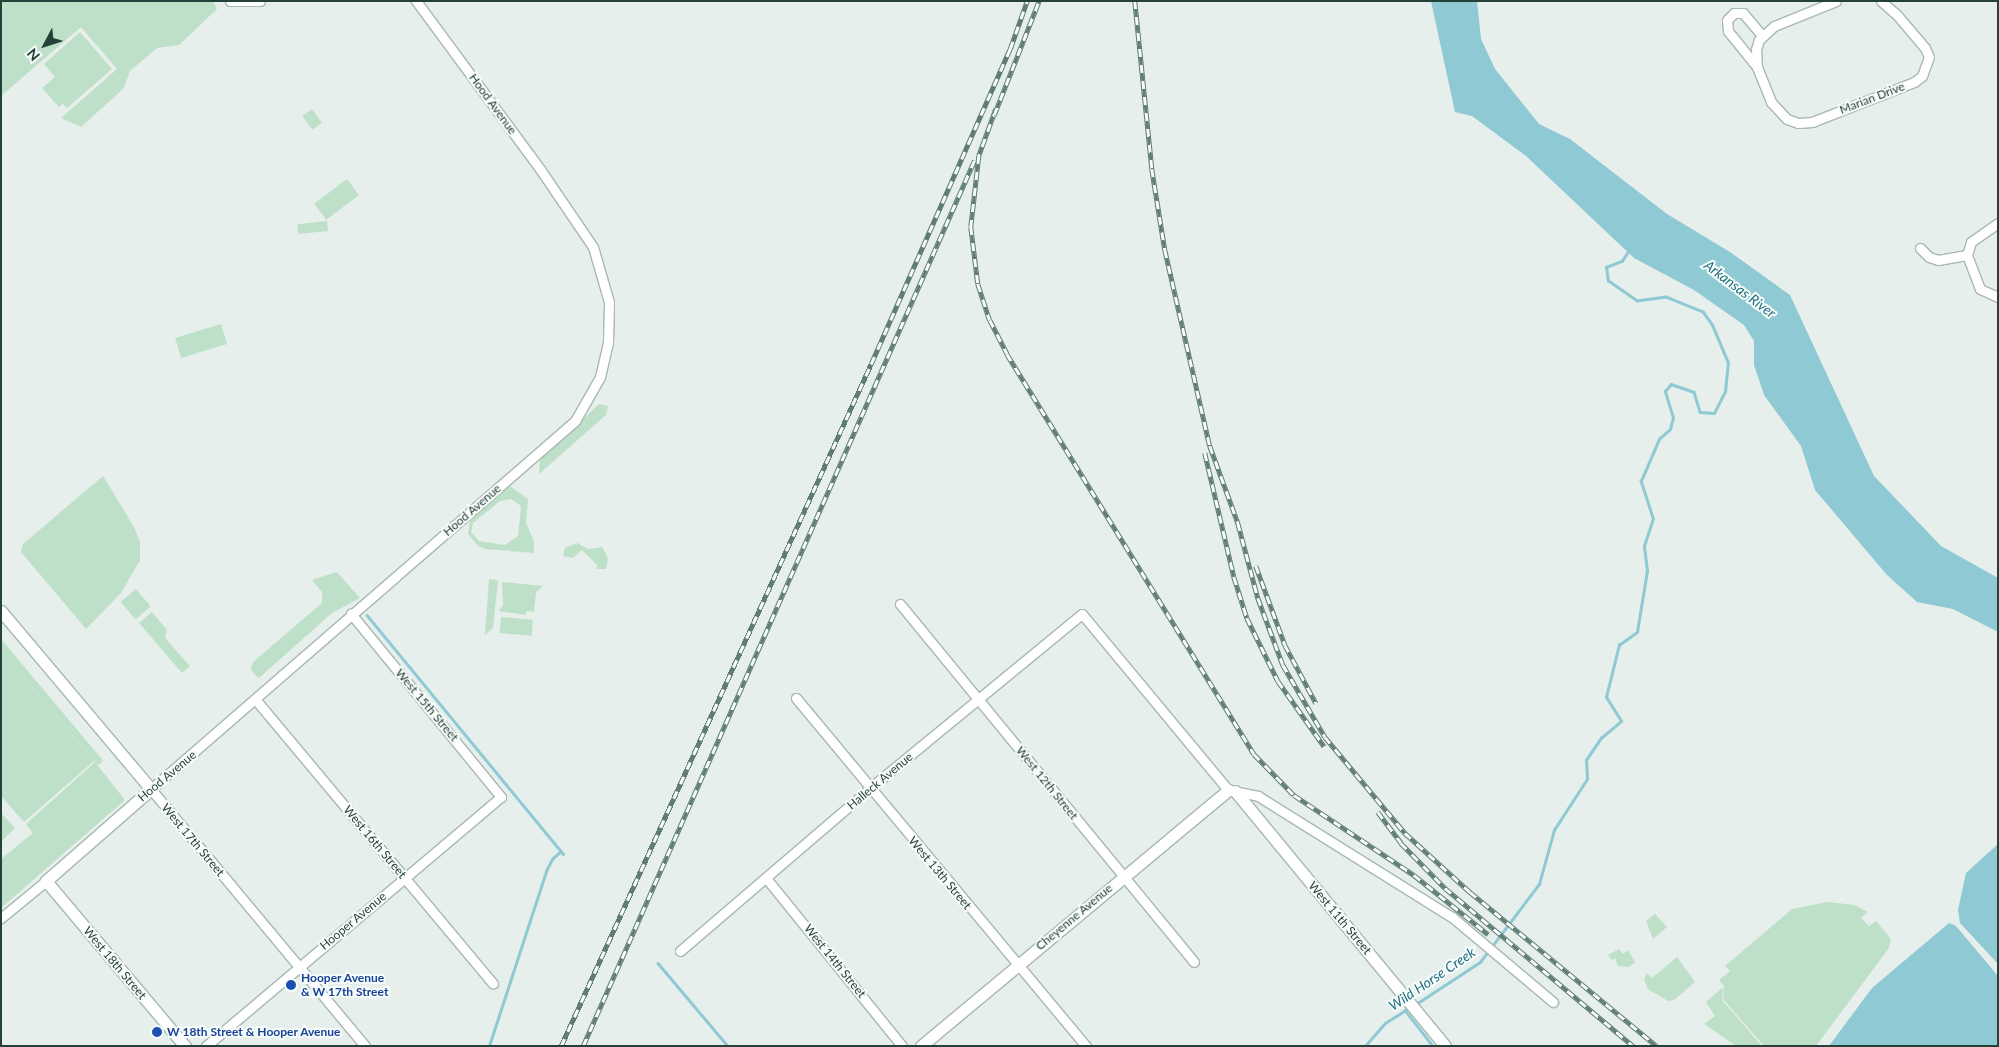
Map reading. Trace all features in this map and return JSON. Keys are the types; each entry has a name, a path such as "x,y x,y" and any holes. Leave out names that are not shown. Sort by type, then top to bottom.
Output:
{"street":[{"path":"230,1 260,1"},
{"name":"Hood Avenue","path":"1,918 575,421 600,377 608,343 609,302 592,247 540,169 416,1"},
{"name":"Marian Drive","path":"1757,67 1756,49 1762,36 1743,13 1734,13 1727,20 1728,31 1757,67 1771,102 1787,119 1798,123 1812,122 1914,82 1928,67 1929,57 1926,48 1897,15 1881,1"},
{"path":"1762,36 1774,26 1832,2"},
{"path":"1998,223 1971,242 1966,255 1980,289 1998,297"},
{"path":"1920,248 1930,257 1938,260 1966,255"},
{"name":"West 12th Street","path":"900,604 980,699 1194,962"},
{"name":"West 17th Street","path":"1,611 364,1046"},
{"name":"West 15th Street","path":"351,614 501,797"},
{"name":"Halleck Avenue","path":"680,951 870,788 1082,614"},
{"name":"West 11th Street","path":"1082,614 1354,935 1445,1046"},
{"name":"West 13th Street","path":"796,698 1086,1046"},
{"name":"West 16th Street","path":"255,700 494,984"},
{"path":"1232,790 1258,796 1452,917 1554,1002"},
{"name":"Cheyenne Avenue","path":"921,1046 1123,876 1232,790"},
{"name":"Hooper Avenue","path":"206,1046 501,797"},
{"name":"West 14th Street","path":"766,878 902,1046"},
{"name":"West 18th Street","path":"46,880 185,1046"}],"green space":[{"path":"1,1 213,1 217,9 179,45 157,48 130,71 124,88 81,127 61,118 117,69 81,27 1,96"},
{"path":"80,32 112,69 67,108 63,104 59,107 42,88 55,77 44,64"},
{"path":"312,109 322,123 312,130 302,116"},
{"path":"347,179 359,195 326,220 314,204"},
{"path":"327,221 328,231 298,234 297,224"},
{"path":"221,324 227,344 181,358 175,338"},
{"path":"599,404 608,406 606,415 539,474 540,460"},
{"path":"103,476 134,527 140,542 140,560 121,593 86,629 21,552 23,544"},
{"path":"510,486 528,499 526,523 534,541 534,553 485,549 478,546 468,534 470,520","holes":["511,499 521,506 518,536 505,545 479,541 471,532 473,523 500,501"]},
{"path":"577,543 588,549 602,547 608,558 606,569 597,569 597,565 582,550 573,558 563,556 565,548"},
{"path":"337,572 360,598 332,613 259,678 255,675 251,669 253,662 322,603 322,592 312,580"},
{"path":"489,579 498,580 493,628 485,635"},
{"path":"502,582 543,586 536,592 534,612 526,611 526,615 499,611 503,605"},
{"path":"136,589 151,607 135,619 121,602"},
{"path":"152,612 167,630 165,638 190,666 182,673 139,623"},
{"path":"501,617 533,620 531,636 500,633"},
{"path":"1,639 103,761 98,765 1,650"},
{"path":"1,650 94,761 24,822 1,796"},
{"path":"95,762 125,800 1,908 1,859 33,833 26,824"},
{"path":"1,813 15,828 1,842"},
{"path":"1827,902 1855,905 1868,912 1861,918 1869,926 1876,921 1891,939 1889,948 1816,1046 1764,1046 1723,999 1724,986 1719,980 1730,971 1725,966 1792,909"},
{"path":"1655,914 1667,927 1653,939 1646,921"},
{"path":"1619,949 1623,954 1628,950 1635,962 1629,967 1618,966 1615,958 1612,960 1608,955"},
{"path":"1677,957 1695,982 1674,1000 1668,1001 1648,989 1644,979 1647,973 1652,978"},
{"path":"1723,987 1722,1000 1762,1046 1736,1046 1704,1024 1715,1016 1706,1002"}],"water":[{"name":"Arkansas River","path":"1431,1 1477,1 1481,39 1495,69 1539,124 1570,139 1667,214 1730,252 1790,295 1874,476 1941,546 1998,578 1998,632 1953,609 1917,602 1887,575 1815,490 1801,446 1764,395 1754,365 1754,341 1744,325 1694,290 1634,258 1526,156 1472,116 1455,112"},
{"path":"1998,844 1998,964 1960,923 1958,910 1966,873"},
{"path":"1949,923 1956,926 1998,976 1998,1046 1829,1046 1872,988"}],"waterway":[{"name":"Wild Horse Creek","path":"1416,1004 1480,962 1539,884 1554,830 1587,779 1586,760 1601,738 1621,721 1606,697 1619,645 1637,632 1647,571 1644,546 1653,519 1641,481 1659,439 1670,429 1673,418 1665,391 1671,384 1694,392 1700,412 1714,413 1725,391 1728,363 1712,325 1703,312 1666,297 1637,301 1608,281 1606,267 1622,261 1629,250"},
{"path":"367,615 563,854"},
{"path":"489,1046 547,869 552,859 560,852"},
{"path":"658,963 728,1046"},
{"name":"Wild Horse Creek","path":"1365,1046 1385,1023 1409,1008"},
{"path":"1405,1010 1433,1046"}],"railway":[{"path":"561,1046 871,364 1010,49 1027,1"},
{"path":"994,115 1039,1"},
{"path":"1135,1 1152,169 1165,250 1210,446 1238,523 1258,598 1283,665 1325,737 1405,833 1470,892 1657,1046"},
{"path":"996,109 979,156 971,227 978,284 990,320 1007,354 1254,754 1294,795 1414,875 1488,934"},
{"path":"583,1046 974,161"},
{"path":"1205,453 1234,577 1247,618 1278,681 1324,746"},
{"path":"1256,566 1285,645 1316,703"},
{"path":"1378,812 1401,843 1445,888 1633,1046"}],"place":[{"name":"Hooper Avenue & W 17th Street","path":"291,985"},
{"name":"W 18th Street & Hooper Avenue","path":"157,1032"}]}
